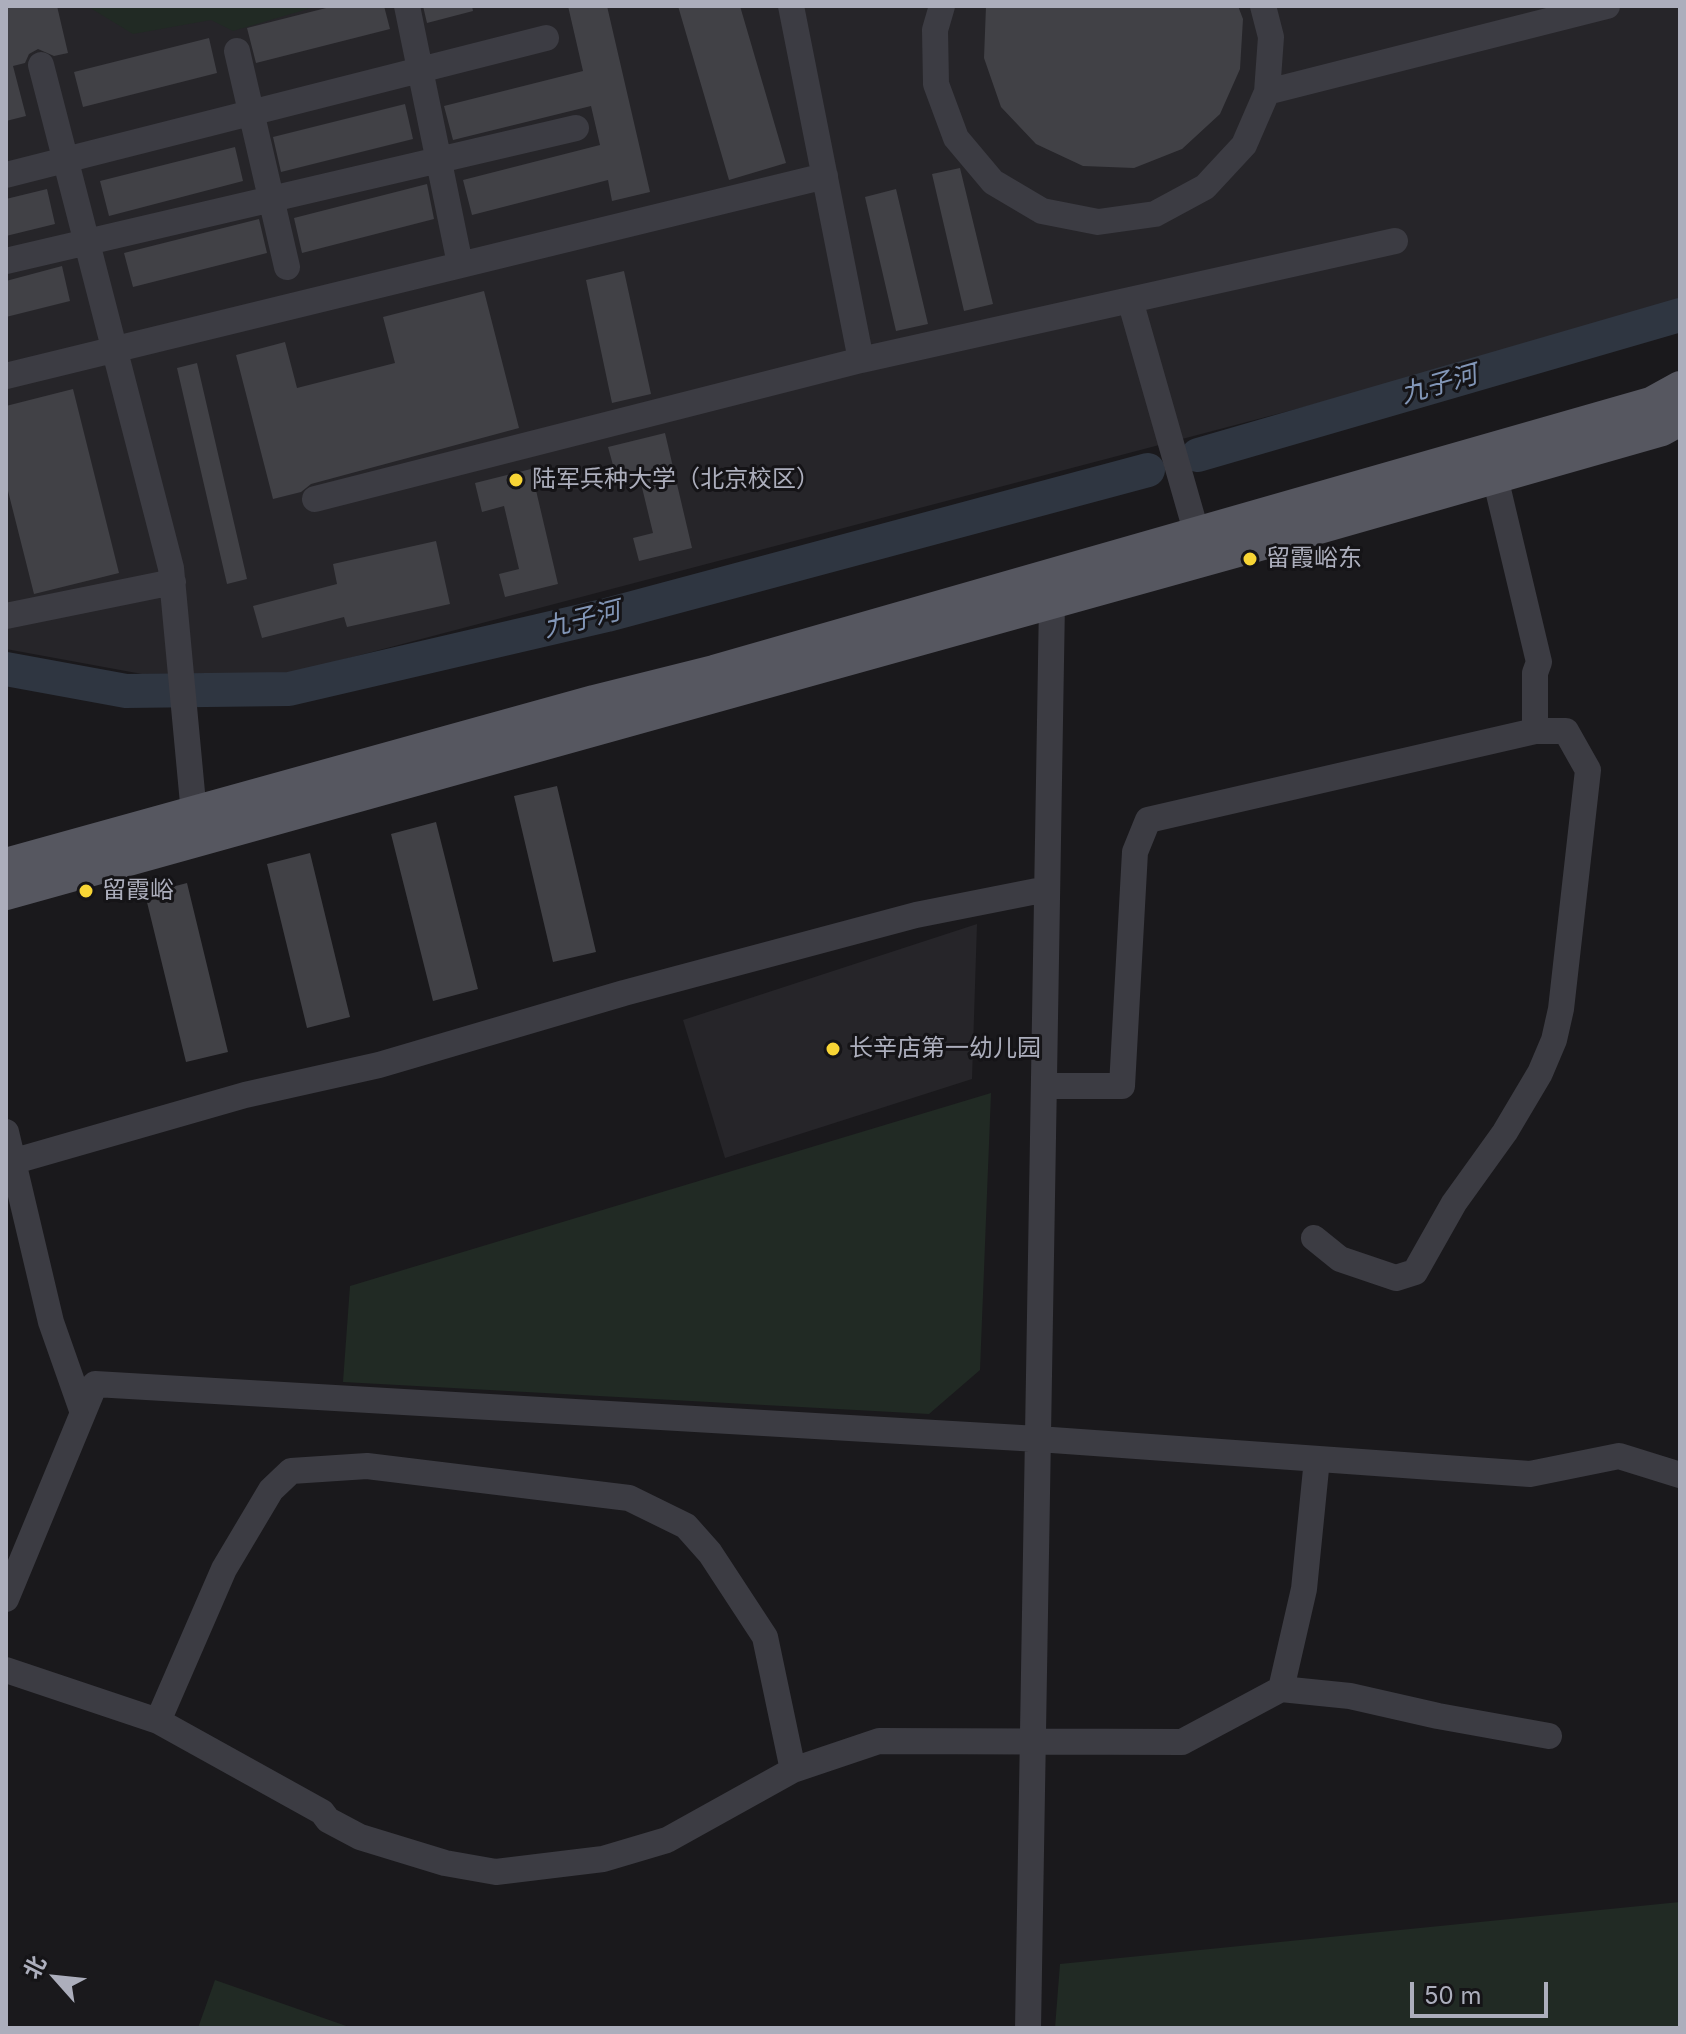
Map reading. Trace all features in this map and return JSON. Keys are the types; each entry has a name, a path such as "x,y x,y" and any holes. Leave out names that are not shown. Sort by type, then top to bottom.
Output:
{"main road":[{"path":"6,864 594,701 714,671 1651,403 1680,387"},
{"path":"6,894 1662,430 1680,420"}],"street":[{"path":"407,6 460,264"},
{"path":"791,6 861,360"},
{"path":"942,6 935,30 936,84 956,138 993,182 1042,211 1098,222 1155,214 1205,187 1244,145 1267,92 1271,37 1263,6"},
{"path":"1267,92 1574,10 1607,6"},
{"path":"6,175 546,38"},
{"path":"237,51 287,267"},
{"path":"41,65 173,582 190,741 194,814"},
{"path":"6,261 576,128"},
{"path":"6,376 114,347 825,176"},
{"path":"315,499 861,360 1395,241"},
{"path":"1130,300 1196,531"},
{"path":"1495,477 1539,662 1535,673 1535,731"},
{"path":"6,616 173,582"},
{"path":"1028,2028 1052,602"},
{"path":"1044,1086 1122,1086 1135,852 1148,820 1535,731 1566,731 1588,770 1561,1009 1554,1040 1540,1073 1505,1132 1454,1203 1415,1272 1396,1278 1354,1264 1340,1259 1314,1238"},
{"path":"15,1161 245,1095 379,1065 624,993 916,915 1047,889"},
{"path":"6,1132 51,1322 83,1413"},
{"path":"6,1599 95,1384 1038,1439 1530,1474 1619,1456 1680,1475"},
{"path":"1281,1689 1304,1589 1317,1459"},
{"path":"158,1721 224,1569 271,1490 291,1471 367,1466 629,1498 686,1526 710,1553 765,1637 793,1770"},
{"path":"6,1670 158,1721 360,1837 445,1863 496,1872 603,1859 667,1840 793,1770 879,1741 1182,1742 1281,1689 1350,1696 1549,1736"}],"shaded area":[{"name":"陆军兵种大学（北京校区）","path":"6,6 1680,6 1680,300 1669,311 292,673 142,674 6,649"},
{"path":"87,6 318,6 233,31 211,20 133,34"},
{"name":"长辛店第一幼儿园","path":"977,924 972,1079 725,1158 683,1020"},
{"path":"991,1093 980,1370 929,1414 343,1382 350,1286"},
{"path":"1680,1902 1680,2028 1055,2028 1060,1964"},
{"path":"215,1980 352,2028 198,2028"}],"building":[{"path":"6,6 57,6 68,53 54,56 38,49 29,54 25,63 13,66 26,116 6,121"},
{"path":"334,6 384,6 390,29 256,63 247,28"},
{"path":"423,6 472,6 473,11 427,23"},
{"path":"568,6 607,6 650,192 612,201 608,180 472,215 463,180 600,145 591,106 453,140 444,106 583,71"},
{"path":"678,6 740,6 786,163 729,180"},
{"path":"986,6 1238,6 1243,19 1240,69 1220,114 1182,149 1134,168 1083,166 1036,144 1001,107 984,58"},
{"path":"209,38 217,73 83,107 74,72"},
{"path":"405,104 413,139 281,172 273,137"},
{"path":"235,147 243,181 109,216 100,181"},
{"path":"960,168 993,304 964,311 932,174"},
{"path":"427,184 434,219 302,253 294,218"},
{"path":"47,189 55,224 6,236 6,199"},
{"path":"896,189 928,324 896,331 865,197"},
{"path":"259,219 267,253 133,287 124,253"},
{"path":"62,266 70,301 6,317 6,281"},
{"path":"624,271 651,394 612,403 586,280"},
{"path":"484,291 519,428 311,484 301,492 273,499 236,355 285,342 297,388 395,363 383,317"},
{"path":"197,363 247,579 227,584 177,368"},
{"path":"73,389 119,573 34,594 6,483 6,406"},
{"path":"665,433 692,548 639,561 633,538 653,533 638,471 616,476 608,447"},
{"path":"531,469 558,584 505,597 499,574 519,569 504,506 482,512 475,483"},
{"path":"436,541 450,604 347,627 344,617 262,638 253,606 337,584 333,564"},
{"path":"557,786 596,952 553,962 514,796"},
{"path":"436,822 478,989 433,1001 391,834"},
{"path":"310,853 350,1017 307,1028 267,864"},
{"path":"187,883 228,1052 186,1062 145,894"}],"waterway":[{"name":"九子河","path":"1198,455 1680,315"},
{"name":"九子河","path":"6,669 126,691 289,689 607,615 1148,470"}],"place":[{"name":"陆军兵种大学（北京校区）","path":"516,480"},
{"name":"留霞峪东","path":"1250,559"},
{"name":"留霞峪","path":"86,891"},
{"name":"长辛店第一幼儿园","path":"833,1049"}]}
